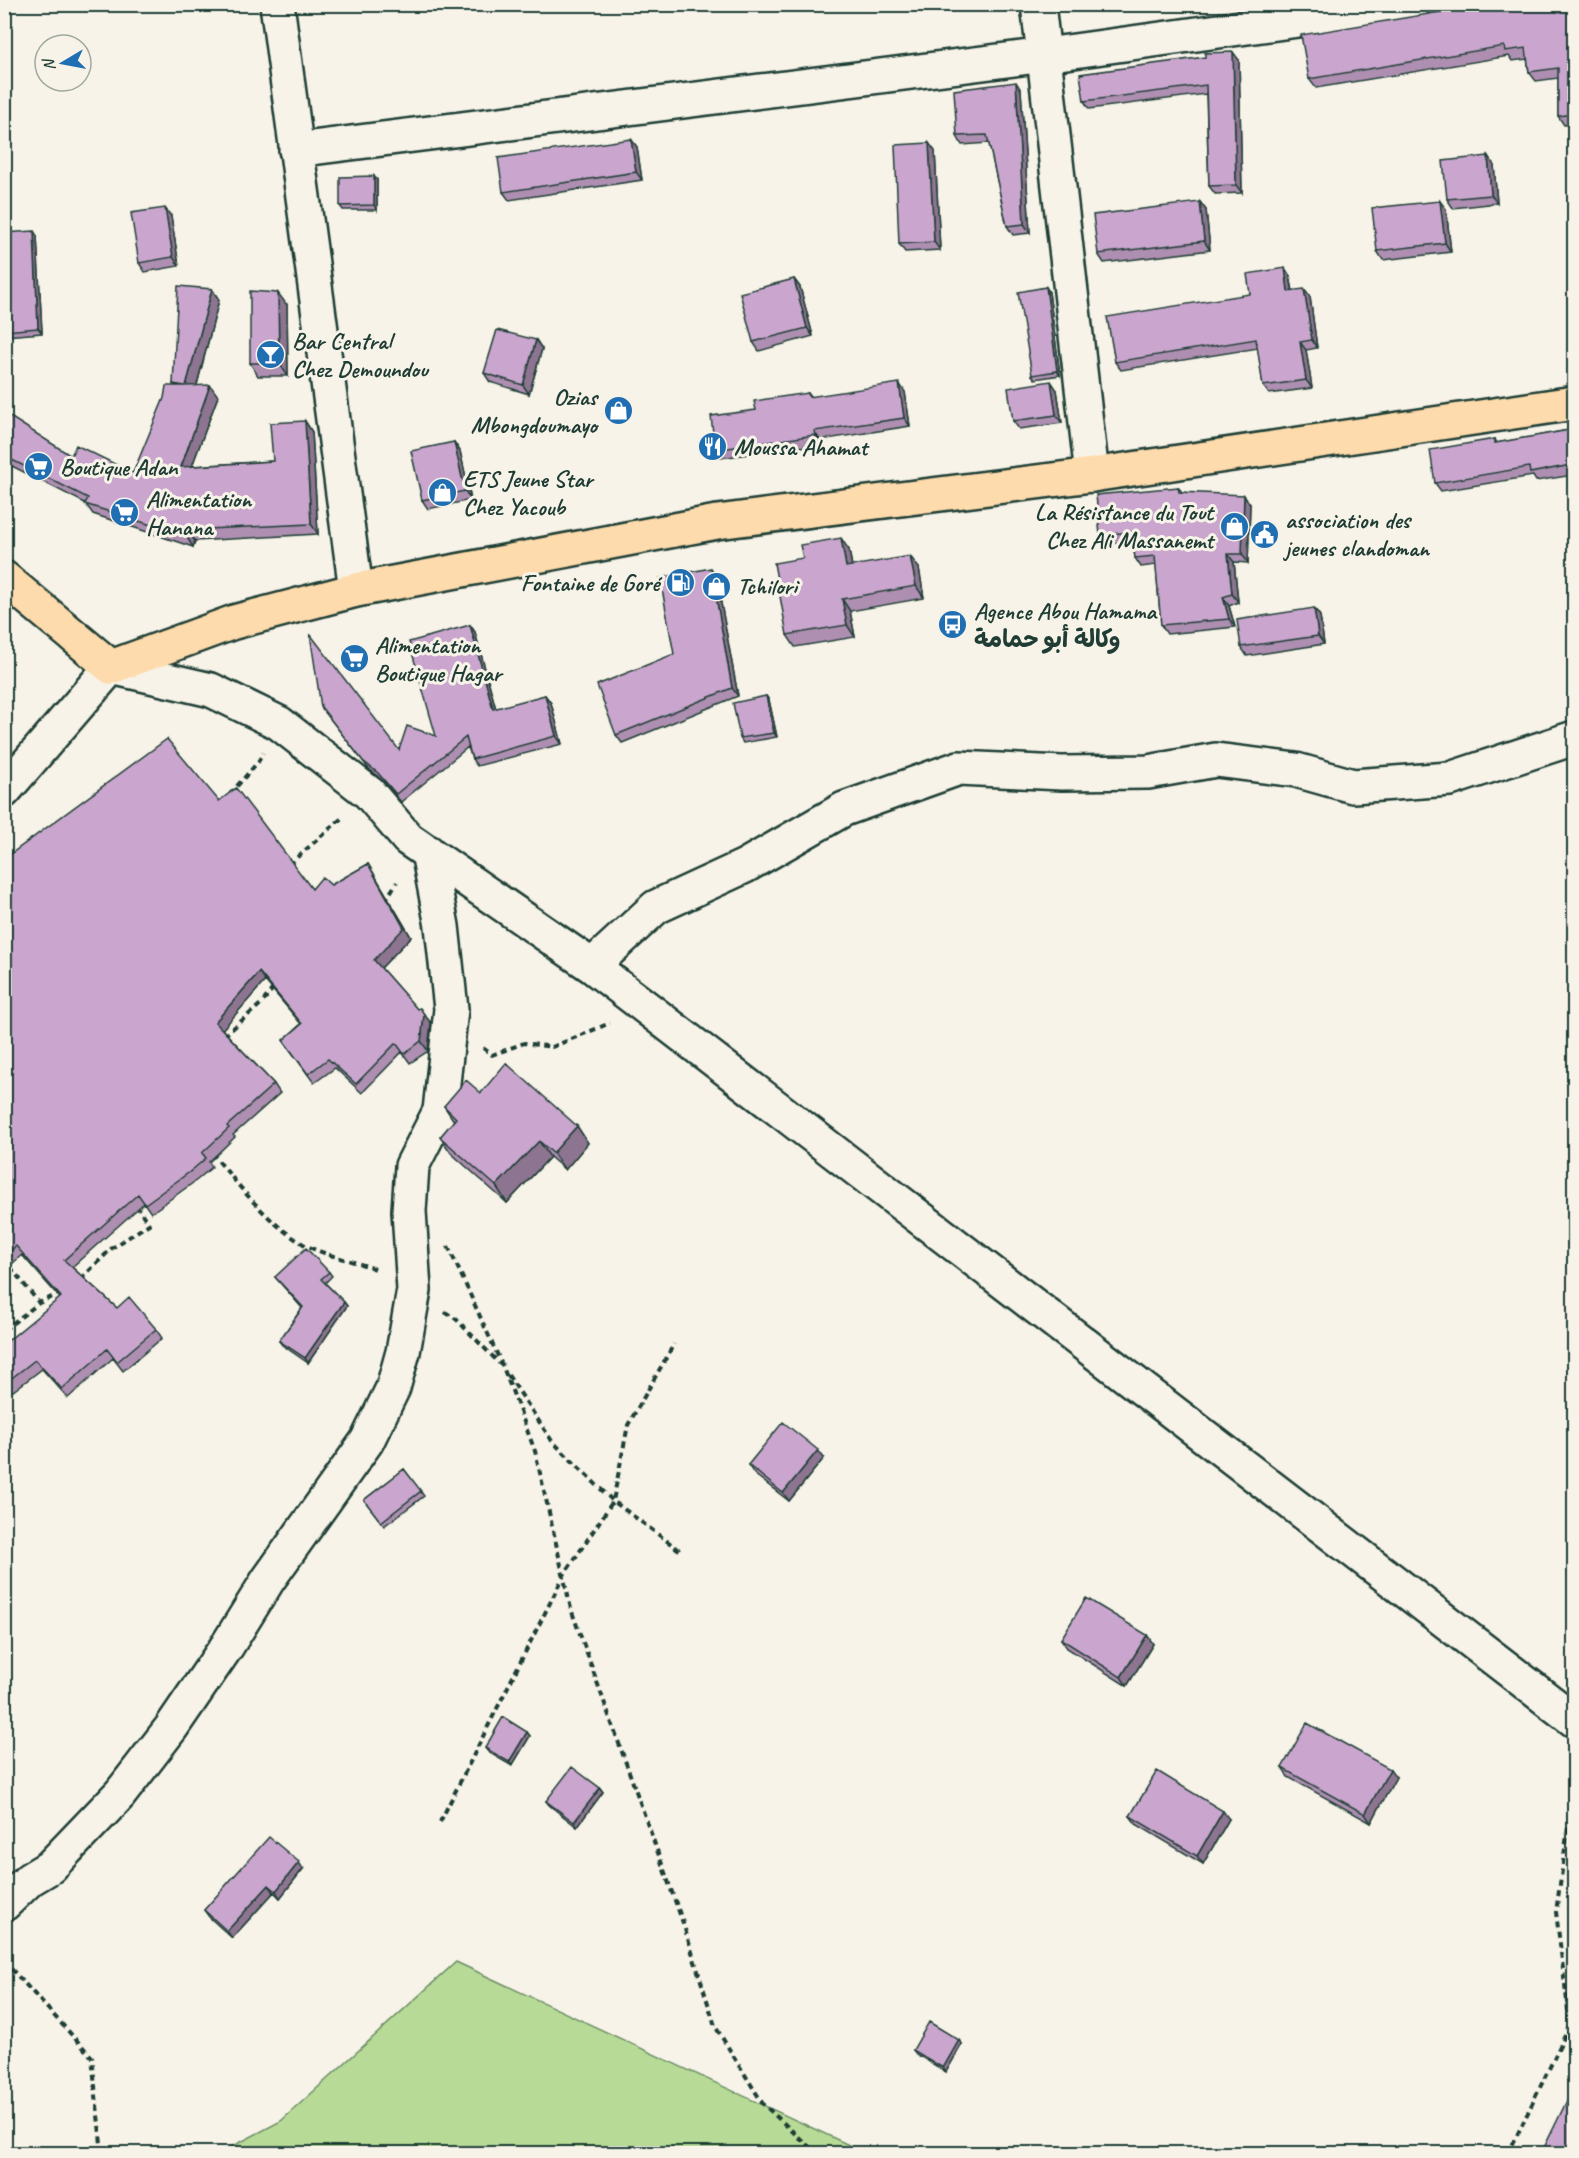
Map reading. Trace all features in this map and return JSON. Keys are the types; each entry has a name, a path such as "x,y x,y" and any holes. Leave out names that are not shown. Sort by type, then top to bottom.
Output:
{"main road":[{"path":"4,578 111,667 234,622 356,590 717,522 1092,475 1575,403"}],"street":[{"path":"277,4 356,590"},
{"path":"1038,4 1092,475"},
{"path":"296,150 1045,56 1413,4"},
{"path":"4,791 111,667 212,690 279,723 369,793 418,846 592,966 1575,1720"},
{"path":"592,966 656,907 745,866 844,808 959,768 1062,773 1148,772 1216,760 1296,770 1353,786 1450,779 1575,738"},
{"path":"4,1904 30,1879 50,1867 120,1794 171,1728 227,1646 268,1580 368,1441 393,1388 403,1352 414,1290 410,1211 412,1166 440,1111 451,1009 442,926 418,846"}],"path":[{"path":"224,800 258,762 279,723"},
{"path":"288,868 295,859 369,793"},
{"path":"381,906 418,846"},
{"path":"220,1039 262,1003 280,980"},
{"path":"451,1009 469,1038 492,1055 524,1042 552,1047 589,1033 643,1006"},
{"path":"207,1147 250,1200 299,1241 316,1250 396,1276 456,1319 503,1367 552,1441 613,1502 682,1552"},
{"path":"74,1285 112,1248 149,1224 129,1196"},
{"path":"446,1240 503,1367 535,1451 572,1609 683,1923 715,2026 763,2104 817,2154"},
{"path":"4,1259 39,1303"},
{"path":"4,1330 39,1303 65,1290"},
{"path":"440,1822 564,1575 613,1502 628,1425 674,1344"},
{"path":"1508,2154 1570,2025 1556,1912 1575,1786"},
{"path":"4,1961 92,2057 101,2144 100,2154"}],"green space":[{"path":"456,1962 866,2153 220,2153 281,2121"}],"building":[{"path":"1489,4 1575,4 1575,114 1558,116 1558,68 1529,72 1526,48 1505,51 1504,46 1309,79 1301,35"},
{"path":"1233,52 1236,185 1209,186 1206,85 1084,101 1080,74 1205,57 1205,53"},
{"path":"1016,82 1024,224 1007,226 987,135 957,136 954,90"},
{"path":"631,139 636,172 503,192 498,158"},
{"path":"929,143 934,242 899,244 895,145"},
{"path":"1488,156 1491,195 1447,199 1443,161"},
{"path":"374,176 374,205 340,206 340,177"},
{"path":"1440,201 1445,243 1377,251 1372,208"},
{"path":"1200,202 1204,241 1098,254 1093,215"},
{"path":"165,208 173,257 139,263 131,213"},
{"path":"34,231 38,328 4,331 4,233"},
{"path":"1285,268 1288,291 1304,289 1312,340 1300,342 1306,380 1263,386 1256,339 1115,362 1107,317 1250,294 1247,274"},
{"path":"794,279 807,328 753,342 740,293"},
{"path":"178,286 212,289 186,386 210,385 181,467 273,461 270,423 305,421 311,524 187,530 186,536 85,504 88,498 4,456 4,413 71,456 76,445 133,473 164,398 166,386 185,386 173,384"},
{"path":"1046,287 1057,371 1032,375 1018,292"},
{"path":"250,291 278,293 279,363 250,363"},
{"path":"497,330 536,340 523,385 484,373"},
{"path":"1051,381 1056,415 1013,421 1008,388"},
{"path":"899,383 904,418 814,431 815,435 715,450 711,416 756,410 754,401 808,393 809,397"},
{"path":"1575,429 1575,476 1573,476 1571,465 1530,473 1529,467 1435,483 1430,450 1495,439 1495,443"},
{"path":"454,442 465,491 422,500 411,451"},
{"path":"1178,487 1179,492 1244,495 1242,554 1228,554 1232,594 1223,597 1229,619 1161,625 1155,556 1135,558 1132,532 1100,535 1096,495"},
{"path":"841,538 846,567 910,556 916,586 842,599 847,625 787,635 774,563 803,558 800,545"},
{"path":"711,568 732,688 616,735 597,685 674,654 660,578"},
{"path":"1314,608 1318,636 1241,647 1237,620"},
{"path":"470,625 493,709 545,695 556,736 472,759 466,737 396,794 378,773 363,761 321,707 310,634 399,750 407,726 436,736 409,642"},
{"path":"766,696 774,733 740,738 733,703"},
{"path":"167,739 219,801 236,788 312,889 322,877 331,885 368,864 404,928 374,960 424,1014 421,1041 404,1054 396,1043 356,1084 328,1059 308,1074 283,1040 302,1024 259,972 215,1022 274,1084 227,1126 229,1128 202,1153 206,1158 191,1171 145,1204 138,1194 64,1260 117,1308 129,1297 156,1329 117,1362 107,1349 62,1389 35,1360 4,1384 4,1344 61,1297 16,1246 4,1256 4,859"},
{"path":"506,1063 577,1126 553,1153 539,1141 496,1186 440,1137 456,1118 444,1106 466,1080 481,1093"},
{"path":"306,1248 329,1272 321,1279 344,1302 305,1358 279,1341 303,1307 275,1277"},
{"path":"783,1422 818,1450 783,1493 748,1465"},
{"path":"404,1469 421,1491 381,1522 364,1500"},
{"path":"1086,1598 1147,1635 1121,1677 1061,1639"},
{"path":"503,1717 527,1732 509,1762 485,1748"},
{"path":"1307,1723 1390,1769 1365,1814 1282,1768"},
{"path":"572,1767 600,1788 574,1822 546,1801"},
{"path":"1157,1771 1223,1811 1197,1856 1130,1816"},
{"path":"269,1837 299,1862 276,1891 269,1885 227,1931 204,1910"},
{"path":"929,2022 959,2040 943,2068 913,2050"},
{"path":"1575,2084 1575,2154 1541,2154"},
{"path":"1329,2147 1340,2154 1325,2154"},
{"path":"55,2148 59,2154 48,2154"}],"place":[{"name":"Bar Central Chez Demoundou","path":"271,355"},
{"name":"Ozias Mbongdoumayo","path":"618,411"},
{"name":"Moussa Ahamat","path":"713,447"},
{"name":"Boutique Adan","path":"39,467"},
{"name":"ETS Jeune Star Chez Yacoub","path":"442,493"},
{"name":"Alimentation Hanana","path":"125,513"},
{"name":"La Résistance du Tout Chez Ali Massanemt","path":"1234,526"},
{"name":"association des jeunes clandoman","path":"1264,534"},
{"name":"Fontaine de Goré","path":"680,583"},
{"name":"Tchilori","path":"716,586"},
{"name":"Agence Abou Hamama وكالة أبو حمامة","path":"953,625"},
{"name":"Alimentation Boutique Hagar","path":"354,659"}]}
